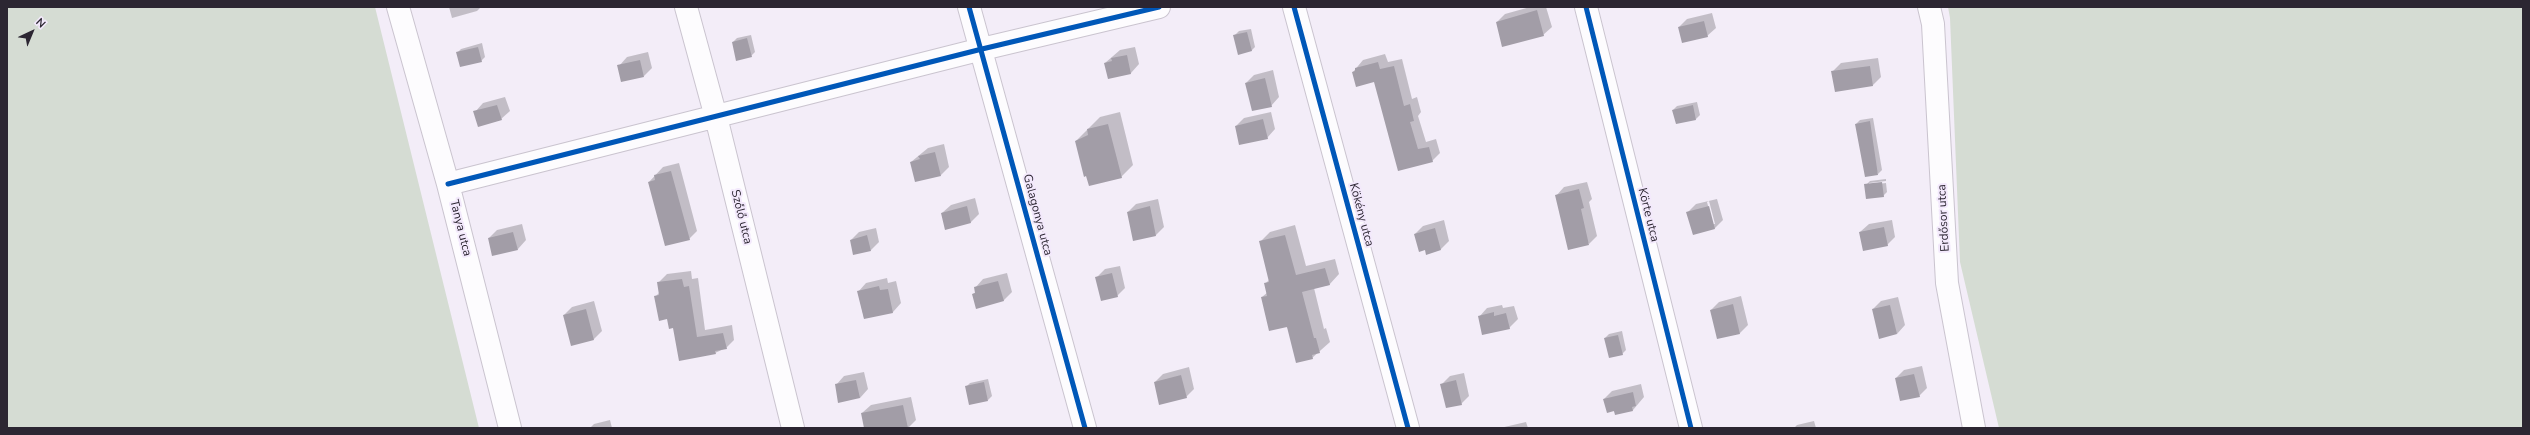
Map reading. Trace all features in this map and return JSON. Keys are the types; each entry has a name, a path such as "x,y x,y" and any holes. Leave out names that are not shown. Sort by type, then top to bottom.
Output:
{"street":[{"name":"Tanya utca","path":"398,7 448,184 510,428"},
{"name":"Szőlő utca","path":"686,7 716,117 793,428"},
{"name":"Galagonya utca","path":"969,7 982,49 1084,428"},
{"path":"448,184 982,49 1159,7"},
{"name":"Kökény utca","path":"1294,7 1408,428"},
{"name":"Körte utca","path":"1586,7 1691,428"},
{"name":"Erdősor utca","path":"1929,7 1933,24 1947,283 1974,428"}],"shaded area":[{"path":"7,7 375,7 479,428 7,428"},
{"path":"1948,7 2523,7 2523,428 1999,428 1960,262 1950,18"}],"building":[{"path":"1537,10 1544,36 1502,47 1496,22"},
{"path":"1704,21 1708,37 1682,43 1678,27"},
{"path":"1247,32 1252,51 1238,55 1233,35"},
{"path":"747,38 752,57 736,61 732,42"},
{"path":"478,47 482,62 460,67 456,52"},
{"path":"1127,55 1131,74 1108,79 1104,63 1112,61 1111,58"},
{"path":"640,60 644,77 621,82 617,65"},
{"path":"1378,62 1380,69 1394,66 1404,106 1410,104 1414,121 1410,122 1418,149 1429,147 1433,162 1398,171 1374,82 1356,87 1352,72 1355,71 1355,68"},
{"path":"1870,66 1873,86 1835,92 1831,71"},
{"path":"1265,78 1272,107 1252,111 1245,83"},
{"path":"497,105 502,120 478,127 473,111"},
{"path":"1693,105 1696,120 1676,124 1672,110"},
{"path":"1263,119 1268,139 1239,145 1235,126"},
{"path":"1870,121 1878,175 1865,177 1855,124"},
{"path":"1108,124 1122,178 1089,186 1086,176 1084,177 1075,141 1088,135 1087,129"},
{"path":"935,152 941,176 915,182 910,162 920,159 918,156"},
{"path":"671,171 690,240 665,246 648,182 655,180 654,175"},
{"path":"1882,182 1884,197 1866,199 1864,184"},
{"path":"1579,189 1584,208 1581,209 1589,245 1568,250 1555,195"},
{"path":"967,206 971,223 945,230 941,213"},
{"path":"1150,206 1156,236 1133,241 1127,212"},
{"path":"1709,206 1715,229 1693,235 1686,212"},
{"path":"1884,227 1888,246 1863,251 1859,232"},
{"path":"1435,228 1441,250 1426,255 1425,250 1419,252 1414,234"},
{"path":"513,232 518,250 492,256 488,238"},
{"path":"867,235 871,251 853,255 850,240"},
{"path":"1285,235 1296,275 1325,268 1330,285 1302,292 1314,338 1316,338 1320,353 1312,355 1313,359 1296,363 1287,327 1269,331 1261,297 1267,296 1264,283 1269,282 1259,241"},
{"path":"1112,273 1118,297 1101,301 1095,277"},
{"path":"682,279 684,287 689,286 697,337 723,333 727,349 715,351 716,354 679,361 673,328 669,329 667,319 659,321 654,296 659,295 657,282"},
{"path":"998,281 1004,301 976,309 972,294 975,293 974,287"},
{"path":"879,286 880,290 888,289 893,313 864,319 857,291"},
{"path":"1733,304 1740,334 1717,339 1710,310"},
{"path":"1890,305 1897,334 1879,339 1872,309"},
{"path":"586,309 594,340 571,346 563,315"},
{"path":"1494,312 1494,316 1506,313 1510,329 1482,335 1478,316"},
{"path":"1618,335 1623,355 1609,358 1604,338"},
{"path":"1914,374 1920,397 1900,401 1895,378"},
{"path":"1181,375 1187,398 1159,405 1154,382"},
{"path":"856,380 860,398 838,403 835,384"},
{"path":"1456,380 1462,405 1446,408 1440,384"},
{"path":"984,382 988,401 969,405 965,386"},
{"path":"1633,392 1636,406 1632,407 1633,411 1615,415 1614,411 1607,413 1603,399"},
{"path":"903,405 908,428 864,428 861,413"}],"cycle path":[{"path":"969,7 1085,428"},
{"path":"448,184 982,49 1159,7"},
{"path":"1294,7 1408,428"},
{"path":"1586,7 1691,428"}]}
